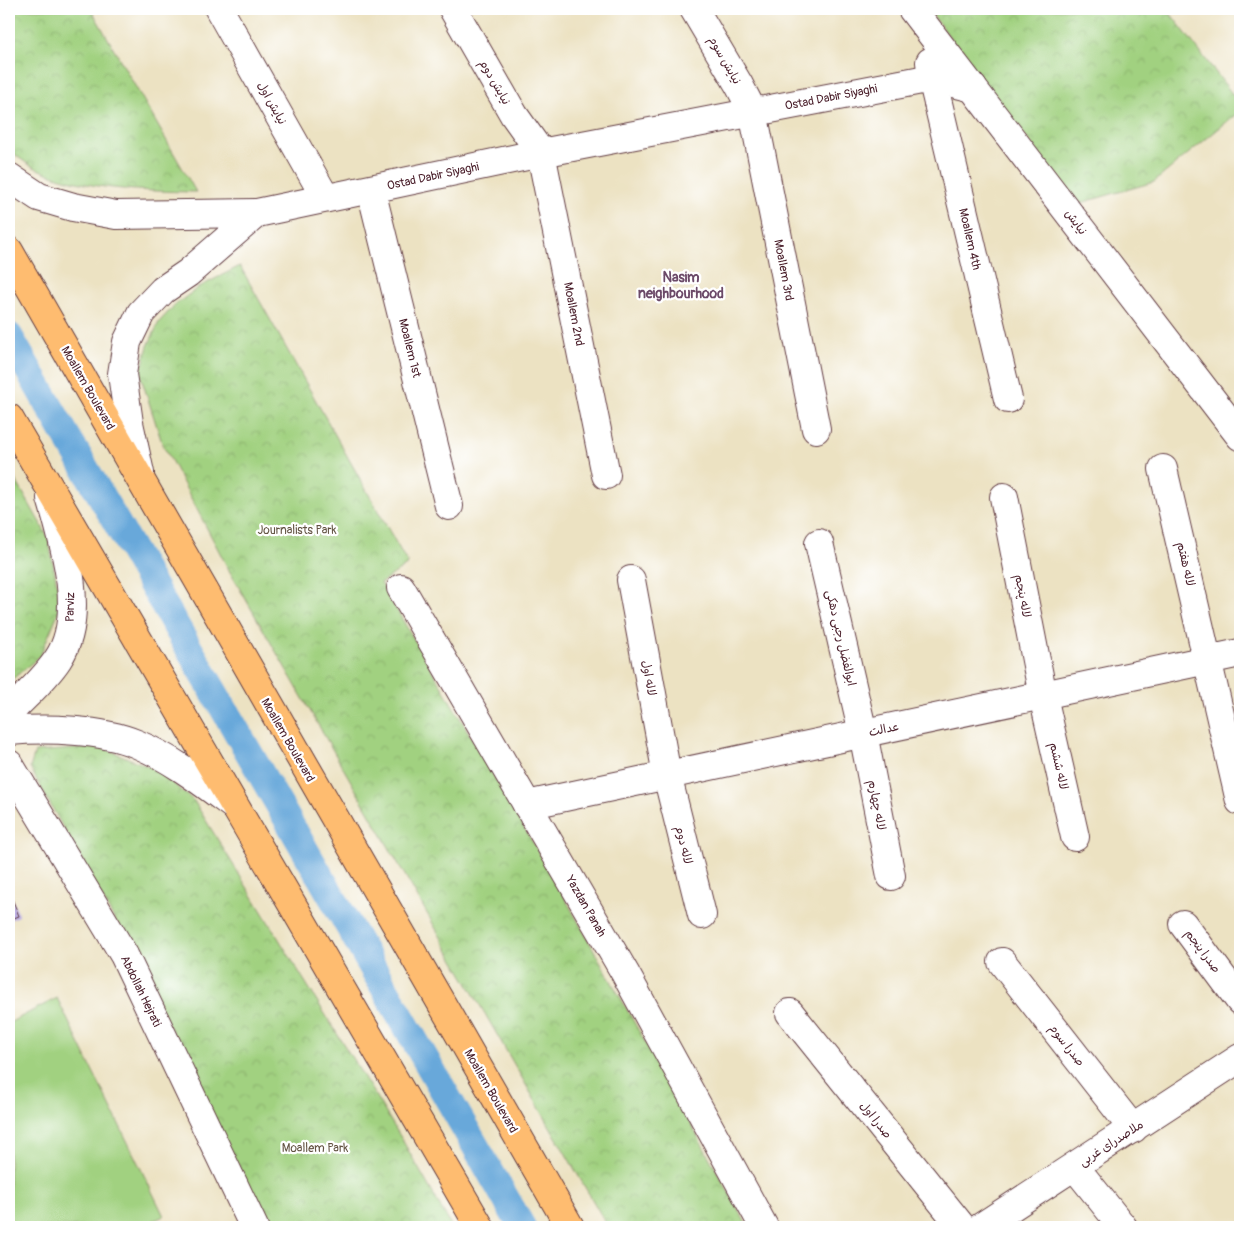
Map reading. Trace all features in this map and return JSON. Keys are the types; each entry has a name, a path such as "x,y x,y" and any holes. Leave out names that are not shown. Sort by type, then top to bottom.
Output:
{"main road":[{"name":"Moallem Boulevard","path":"9,252 570,1227"},
{"path":"9,418 480,1227"}],"street":[{"name":"نیایش اول","path":"219,9 325,197"},
{"name":"نیایش دوم","path":"454,9 514,115 541,153"},
{"name":"نیایش سوم","path":"694,9 753,112"},
{"name":"Moallem 4th","path":"919,18 1008,399"},
{"name":"نيايش","path":"919,18 1240,436"},
{"name":"Ostad Dabir Siyaghi","path":"142,482 129,423 122,374 127,342 141,314 163,290 188,273 257,213 325,197 371,190 541,153 932,78"},
{"path":"932,78 973,88"},
{"name":"Moallem 3rd","path":"753,112 816,428"},
{"name":"Moallem 2nd","path":"541,153 606,475"},
{"path":"9,177 39,197 73,207 116,215 257,213"},
{"name":"Moallem 1st","path":"371,190 449,506"},
{"name":"لاله هفتم","path":"1163,469 1240,801"},
{"name":"Parviz","path":"9,713 59,658 70,629 72,599 68,566 46,482"},
{"name":"لاله پنجم","path":"1004,497 1043,696"},
{"name":"ابوالفضل رجبی دهکی","path":"819,543 863,733"},
{"name":"لاله اول","path":"631,580 667,775"},
{"name":"Yazdan Panah","path":"401,588 625,973 764,1227"},
{"name":"عدالت","path":"528,805 1240,653"},
{"name":"لاله ششم","path":"1043,696 1075,837"},
{"path":"9,731 33,729 86,732 136,743 180,767 234,806"},
{"name":"لاله چهارم","path":"863,733 892,876"},
{"name":"Abdollah Hejrati","path":"9,764 124,955 254,1227"},
{"name":"لاله دوم","path":"667,775 702,915"},
{"name":"صدرا پنجم","path":"1183,924 1240,1001"},
{"name":"صدرا سوم","path":"1002,962 1133,1129"},
{"name":"صدرا اول","path":"790,1013 962,1227"},
{"name":"ملاصدرای غربی","path":"980,1227 1240,1058"},
{"path":"1075,1167 1123,1227"}],"green space":[{"path":"9,9 91,9 196,192 123,189 71,181 26,163 9,149"},
{"path":"928,9 1167,9 1240,104 1240,111 1154,182 1077,204"},
{"name":"Journalists Park","path":"240,266 408,564 381,583 556,882 748,1227 608,1227 230,572 162,443 140,374 148,346 159,322 175,305 199,287"},
{"path":"9,468 48,537 61,606 40,656 9,682"},
{"name":"Moallem Park","path":"101,747 157,770 194,801 400,1136 452,1227 265,1227 143,971 30,768 35,752"},
{"path":"57,998 164,1216 140,1227 9,1227 9,1023"}],"building":[{"path":"9,891 19,916 9,920"}],"waterway":[{"path":"9,336 522,1227"}],"district":[{"name":"Nasim neighbourhood","path":"681,286"}]}
